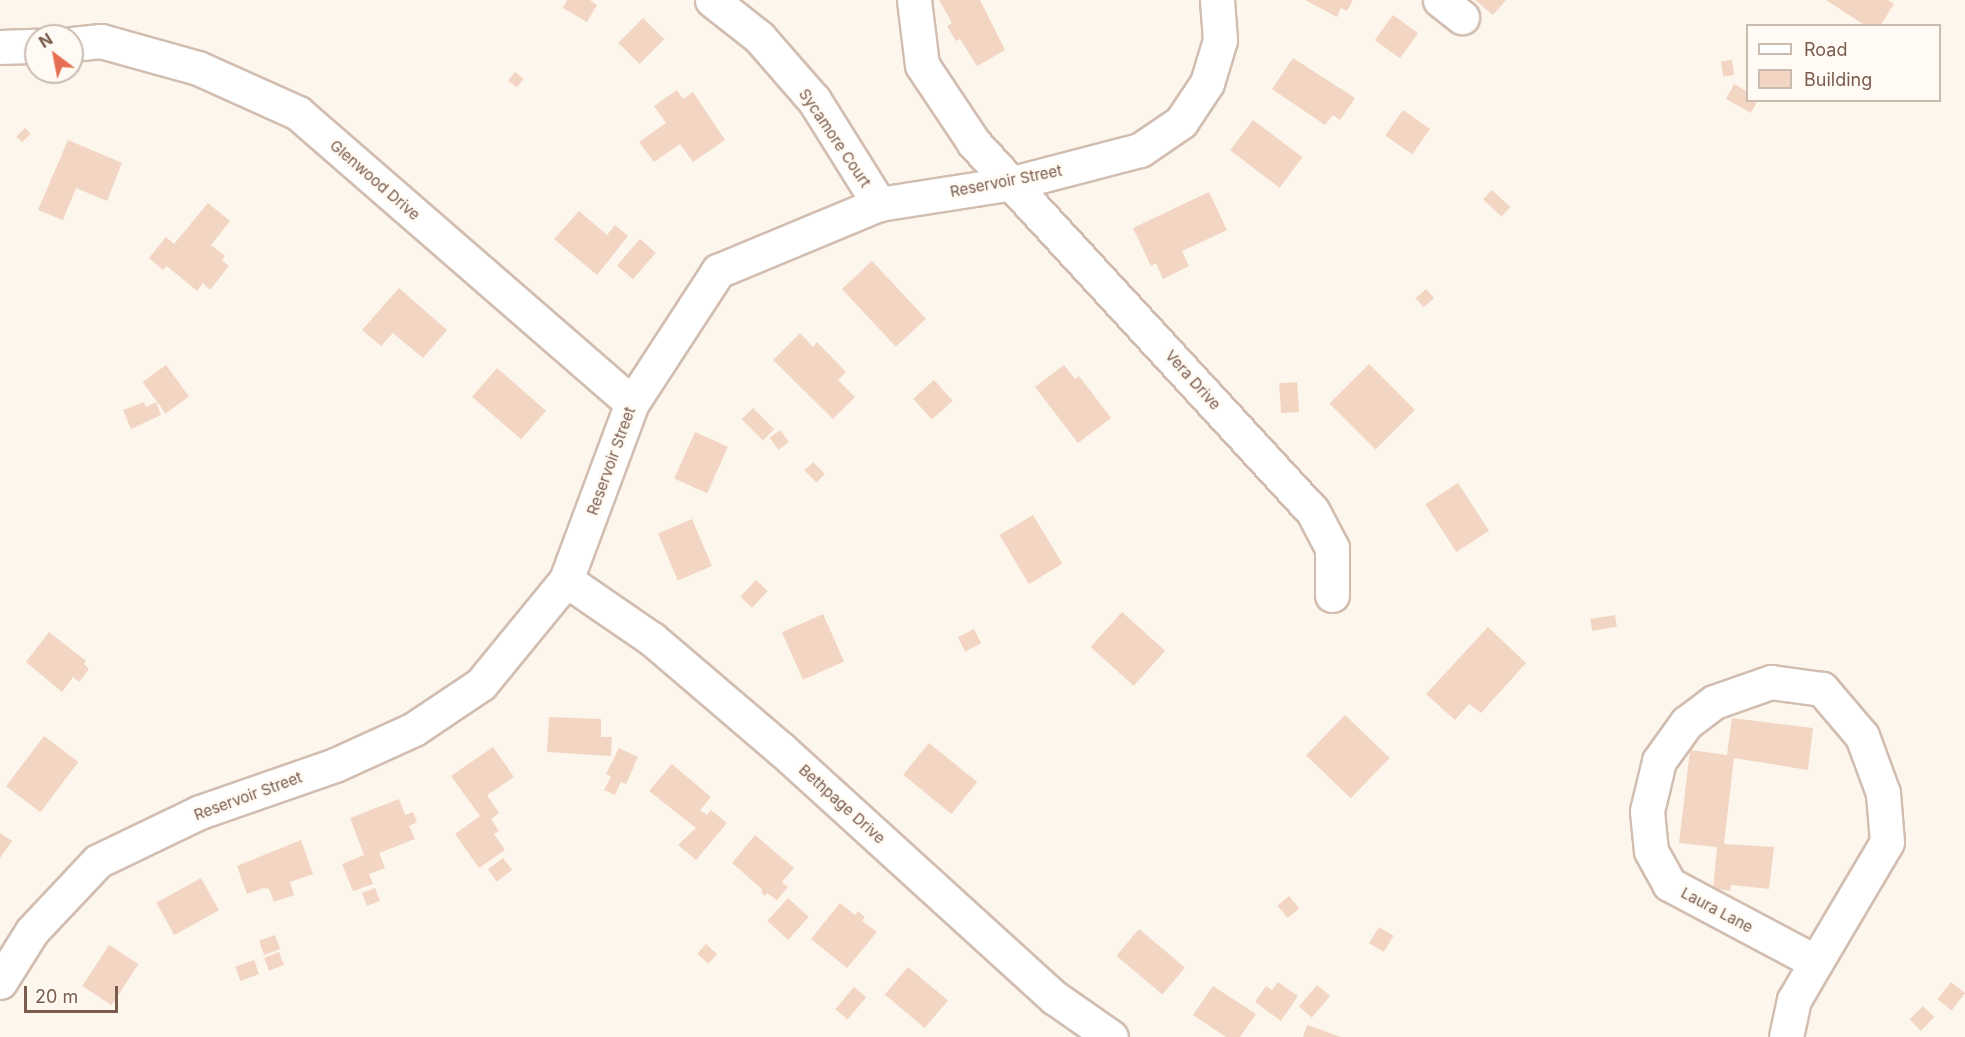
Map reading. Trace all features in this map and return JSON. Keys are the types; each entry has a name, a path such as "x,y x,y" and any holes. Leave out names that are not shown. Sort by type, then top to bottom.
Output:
{"street":[{"name":"Sycamore Court","path":"712,0 759,38 814,100 879,204"},
{"name":"Vera Drive","path":"914,0 922,65 974,143 1312,510 1332,548 1332,595"},
{"name":"Reservoir Street","path":"0,982 32,931 98,861 200,812 335,765 414,729 481,684 566,580 632,404 718,271 879,204 1013,183 1140,150 1181,122 1208,83 1220,40 1217,0"},
{"name":"Glenwood Drive","path":"84,43 101,41 198,68 298,113 632,404"},
{"path":"0,47 24,46"},
{"name":"Bethpage Drive","path":"566,580 652,639 781,749 1055,998 1111,1037"},
{"name":"Laura Lane","path":"1786,1037 1794,1000 1887,842 1883,793 1862,736 1822,689 1771,682 1714,702 1688,722 1659,761 1647,811 1651,851 1669,884 1816,962"}],"building":[{"path":"567,0 590,0 597,5 587,22 563,8"},
{"path":"939,0 980,0 1005,50 977,66 960,39 956,41 947,26 952,23"},
{"path":"1305,0 1353,0 1347,11 1341,8 1337,17"},
{"path":"1475,0 1506,0 1493,15"},
{"path":"1826,0 1888,0 1894,4 1881,24 1863,24"},
{"path":"1393,15 1418,33 1400,58 1375,40"},
{"path":"643,18 664,39 639,64 618,43"},
{"path":"1293,58 1355,98 1340,120 1333,115 1325,125 1272,89"},
{"path":"1732,60 1734,75 1723,76 1721,62"},
{"path":"515,72 524,79 517,87 508,81"},
{"path":"1734,84 1746,91 1746,102 1757,102 1751,113 1726,99"},
{"path":"677,90 683,99 693,92 725,140 693,162 680,144 654,162 639,142 666,123 654,106"},
{"path":"1403,110 1430,129 1412,154 1385,135"},
{"path":"1253,120 1303,157 1280,188 1230,150"},
{"path":"25,128 31,134 22,142 17,136"},
{"path":"68,140 122,163 107,201 76,188 63,220 38,210"},
{"path":"1492,190 1510,207 1501,217 1483,200"},
{"path":"1209,192 1227,230 1182,251 1189,266 1163,279 1156,263 1151,266 1133,228"},
{"path":"208,203 230,221 211,245 225,256 222,260 229,266 210,290 203,283 197,291 167,266 163,270 149,258 166,237 174,244"},
{"path":"579,211 607,235 615,225 628,236 597,275 554,239"},
{"path":"640,239 656,253 633,279 617,265"},
{"path":"872,261 926,319 896,347 842,289"},
{"path":"399,288 447,330 423,358 393,333 381,346 362,330"},
{"path":"1426,289 1434,298 1424,307 1416,298"},
{"path":"800,333 813,347 817,342 846,372 838,380 855,397 833,419 773,360"},
{"path":"1369,364 1415,410 1375,450 1329,404"},
{"path":"166,365 189,397 165,414 143,382"},
{"path":"1064,365 1075,379 1079,376 1111,418 1078,443 1035,387"},
{"path":"497,368 546,411 521,439 472,397"},
{"path":"934,380 953,401 932,420 913,399"},
{"path":"1297,382 1299,412 1281,413 1279,383"},
{"path":"144,402 146,407 156,402 161,415 131,429 123,410"},
{"path":"753,408 774,429 763,441 742,419"},
{"path":"780,430 789,442 779,450 770,438"},
{"path":"695,432 728,447 707,493 674,479"},
{"path":"813,462 825,474 817,483 805,470"},
{"path":"1458,483 1489,531 1456,552 1425,504"},
{"path":"1033,515 1062,564 1029,584 1000,535"},
{"path":"692,519 712,566 678,580 658,533"},
{"path":"756,580 768,591 752,608 740,597"},
{"path":"1122,612 1165,651 1134,686 1091,647"},
{"path":"823,614 844,662 803,680 782,632"},
{"path":"1615,615 1617,627 1592,631 1590,619"},
{"path":"1488,627 1526,663 1481,713 1469,704 1455,720 1426,694"},
{"path":"974,629 981,643 965,651 958,637"},
{"path":"49,632 86,661 84,664 89,669 79,682 73,677 62,692 26,662"},
{"path":"1345,715 1390,758 1351,798 1306,755"},
{"path":"549,717 601,719 601,737 612,737 611,756 547,752"},
{"path":"1732,718 1813,728 1808,770 1734,758 1724,844 1774,847 1769,889 1731,885 1730,891 1713,888 1717,847 1679,843 1690,750 1727,755"},
{"path":"44,736 78,762 40,812 6,786"},
{"path":"929,743 977,782 951,814 903,775"},
{"path":"493,747 514,777 487,795 499,813 491,819 499,831 494,834 505,850 479,868 455,834 480,816 451,776"},
{"path":"619,748 638,757 626,784 621,782 615,795 604,790 611,777 606,774"},
{"path":"672,764 711,797 700,810 707,815 711,810 727,823 696,860 678,845 696,828 649,791"},
{"path":"399,799 405,815 413,812 417,822 409,826 415,839 379,853 385,868 369,874 373,884 353,891 342,864 364,855 350,818"},
{"path":"0,833 12,841 0,858"},
{"path":"755,835 794,868 782,882 788,887 777,900 767,893 765,896 761,892 763,890 732,863"},
{"path":"301,840 313,874 290,882 294,895 274,902 269,889 264,888 247,894 237,866"},
{"path":"503,858 512,870 497,881 488,869"},
{"path":"201,878 219,910 174,935 156,903"},
{"path":"375,888 380,901 367,906 362,893"},
{"path":"1289,896 1299,908 1288,918 1278,906"},
{"path":"788,898 809,917 788,940 767,921"},
{"path":"840,903 855,915 858,911 865,917 862,921 877,932 847,968 811,939"},
{"path":"1379,927 1394,936 1384,952 1369,943"},
{"path":"1139,929 1185,968 1162,994 1117,956"},
{"path":"275,935 280,949 264,955 259,941"},
{"path":"706,944 717,954 708,964 697,954"},
{"path":"109,945 138,964 112,1005 82,986"},
{"path":"279,952 284,965 269,971 264,958"},
{"path":"254,960 259,974 240,981 235,967"},
{"path":"908,967 948,1000 925,1028 885,995"},
{"path":"1278,982 1298,996 1281,1021 1255,1002 1266,986 1272,990"},
{"path":"1951,982 1965,993 1952,1010 1937,999"},
{"path":"1317,985 1330,996 1312,1017 1299,1006"},
{"path":"1213,986 1256,1014 1240,1037 1226,1037 1193,1015"},
{"path":"854,987 866,997 848,1019 835,1009"},
{"path":"1923,1006 1934,1017 1921,1031 1910,1019"},
{"path":"1307,1025 1319,1029 1341,1037 1303,1037"}]}
